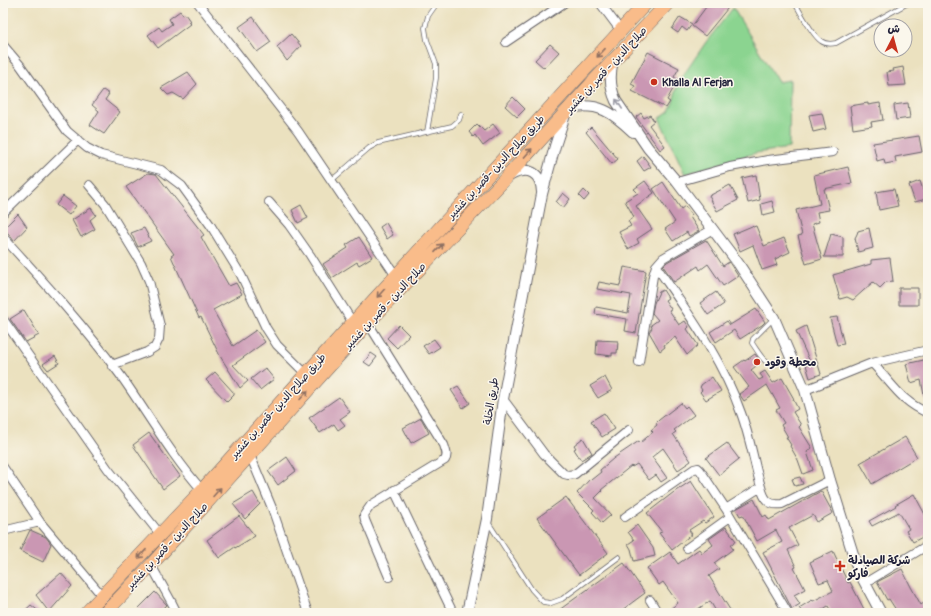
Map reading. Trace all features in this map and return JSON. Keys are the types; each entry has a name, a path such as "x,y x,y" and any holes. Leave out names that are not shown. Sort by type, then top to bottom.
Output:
{"highway":[{"name":"طريق صلاح الدين -قصر بن غشير","path":"86,613 202,490 306,374 646,3"},
{"name":"صلاح الدين - قصر بن غشير","path":"109,609 151,565 368,323 506,178 567,110 668,3"}],"street":[{"path":"198,3 298,131 396,276"},
{"path":"506,42 564,3"},
{"path":"600,3 621,31"},
{"path":"3,45 20,65 67,132 87,148 101,155 162,170 182,186 211,226 241,274 266,328 277,345 306,374"},
{"path":"613,61 610,77 613,94 616,101 648,148"},
{"path":"567,110 590,106 610,112 616,116 648,148 677,182 713,229 738,263 774,318 805,390 830,480 858,570 880,613"},
{"name":"طريق الخلة","path":"467,613 487,519 503,399 542,194 555,146 567,110"},
{"path":"3,213 78,140"},
{"path":"677,182 730,167 833,152"},
{"name":"طريق الخلة","path":"506,178 522,170 529,171 535,174 539,179 542,185 542,194"},
{"path":"90,185 105,204 141,262 150,281 160,326 159,339 155,347 147,352 112,365"},
{"path":"269,202 289,225 310,255 353,323"},
{"path":"639,362 653,276 656,266 663,258 713,229"},
{"path":"3,237 48,286 112,365 188,475 202,490"},
{"path":"656,266 703,335 719,364 742,414 765,499 773,505 782,504 830,480"},
{"path":"3,319 108,470 160,534"},
{"path":"368,323 440,439 447,453 445,460 371,505 364,515 389,577"},
{"path":"805,390 872,363 928,350"},
{"path":"872,363 904,399 919,410 928,413"},
{"path":"503,399 544,454 564,474 568,475 575,474 629,430"},
{"path":"250,455 272,508 308,613"},
{"path":"3,466 40,522 102,596 109,609"},
{"path":"625,517 698,468 728,513 788,613"},
{"path":"687,548 761,487"},
{"path":"394,490 453,613"},
{"path":"3,531 40,522"},
{"path":"865,583 928,545"},
{"path":"151,565 177,613"},
{"path":"650,600 658,613"}],"lane":[{"path":"427,132 436,78 436,64 427,40 425,28 428,16 437,3"},
{"path":"796,5 821,42 832,44 908,3"},
{"path":"332,180 369,148 378,143 452,126 459,120 460,114"},
{"path":"774,318 753,340 752,343 766,362 771,364 779,364 792,358"},
{"path":"487,519 532,590 543,602 551,603 562,600 619,557"}],"green space":[{"path":"733,8 778,82 790,80 789,148 756,153 685,174 659,118 669,111 678,83 706,42"}],"building":[{"path":"709,3 732,3 705,36 692,26"},
{"path":"180,11 183,15 185,14 190,21 188,22 190,24 158,48 148,35 159,27 162,31 172,24 169,19"},
{"path":"253,17 271,42 257,52 239,27"},
{"path":"680,17 692,24 687,31 682,27 678,33 672,29"},
{"path":"291,34 301,46 287,61 277,47"},
{"path":"550,44 559,52 544,68 535,60"},
{"name":"Khalla Al Ferjan","path":"648,52 679,68 674,77 678,80 667,100 670,102 666,108 632,91 635,86 631,84"},
{"path":"903,67 906,85 889,86 887,72"},
{"path":"188,72 197,84 183,99 173,93 168,95 161,88"},
{"path":"103,90 109,94 105,100 120,112 104,134 90,125 99,111 92,105"},
{"path":"513,97 525,109 517,117 505,106"},
{"path":"868,103 868,105 880,103 883,120 871,122 872,126 853,129 850,106"},
{"path":"908,103 910,118 896,120 894,105"},
{"path":"641,113 644,118 650,115 654,121 649,125 665,146 660,150 636,117"},
{"path":"822,113 826,129 813,132 809,115"},
{"path":"477,124 484,131 493,124 500,133 483,146 475,135 473,137 469,132"},
{"path":"591,127 618,159 612,164 586,132"},
{"path":"919,136 922,152 895,157 896,162 885,164 884,159 877,161 873,143"},
{"path":"643,156 651,167 644,171 637,161"},
{"path":"848,167 852,183 824,189 829,210 817,212 819,222 812,224 822,259 806,264 798,236 802,235 796,210 820,204 814,175"},
{"path":"148,173 156,174 204,235 201,237 229,286 236,283 242,294 213,310 233,346 256,330 265,342 233,365 248,381 240,388 220,356 201,317 199,318 171,256 174,254 126,187"},
{"path":"756,175 760,200 748,203 742,178"},
{"path":"645,181 654,193 636,206 652,229 637,239 639,243 628,249 619,232 631,226 628,221 634,217 625,201 638,193 634,189"},
{"path":"920,181 926,199 915,202 909,185"},
{"path":"663,182 681,209 685,206 692,215 690,217 699,231 689,236 687,232 673,241 665,229 675,222 653,189"},
{"path":"730,185 738,200 717,211 709,196"},
{"path":"894,189 898,206 879,210 876,192"},
{"path":"584,190 589,195 584,201 579,196"},
{"path":"563,193 570,199 563,208 556,202"},
{"path":"63,196 76,206 69,215 56,205"},
{"path":"772,201 775,212 763,215 761,204"},
{"path":"301,205 308,218 298,223 292,210"},
{"path":"91,208 96,215 90,220 95,229 81,237 72,220"},
{"path":"18,214 27,227 14,241 4,228"},
{"path":"386,223 393,235 387,239 380,227"},
{"path":"752,226 756,226 764,246 784,238 790,252 775,259 777,265 762,270 753,245 740,251 733,234"},
{"path":"144,228 151,241 138,247 131,233"},
{"path":"869,228 873,248 858,252 855,238 858,231"},
{"path":"831,234 843,237 843,257 824,257"},
{"path":"359,237 372,257 359,265 357,262 332,278 323,264 348,248 346,245"},
{"path":"706,240 723,266 729,262 738,276 723,286 708,264 700,270 698,266 674,282 663,266 667,262"},
{"path":"890,258 893,281 886,282 880,288 873,282 853,300 847,297 840,299 833,275 871,264 871,260"},
{"path":"624,267 646,271 636,333 625,331 627,319 595,314 596,307 628,313 631,295 597,289 599,282 620,286"},
{"path":"899,288 918,288 918,305 899,305"},
{"path":"663,290 668,298 665,300 671,309 669,310 679,325 685,321 689,327 687,329 698,345 687,355 675,337 664,345 665,347 660,351 649,332 652,328 651,325 658,320 652,313 654,303 659,292"},
{"path":"716,292 724,304 708,315 700,303"},
{"path":"756,309 765,322 762,325 740,339 734,330 716,342 710,332 727,321 730,325"},
{"path":"24,310 39,335 26,342 10,319"},
{"path":"837,317 844,344 837,345 830,318"},
{"path":"399,325 409,335 397,348 387,338"},
{"path":"806,326 821,374 810,378 806,365 811,364 796,331"},
{"path":"434,339 440,347 429,354 423,346"},
{"path":"597,340 618,341 617,353 612,353 612,356 596,354"},
{"path":"371,353 377,357 370,366 364,362"},
{"path":"755,354 761,362 751,370 759,380 763,378 760,374 765,371 773,383 782,378 794,399 798,409 793,412 801,425 799,427 812,448 807,452 813,470 803,474 798,460 786,437 788,437 781,425 784,423 776,410 780,408 767,385 744,401 739,394 749,387 734,367"},
{"path":"55,356 59,363 48,370 43,364"},
{"path":"928,359 928,399 925,400 921,380 911,383 906,364"},
{"path":"265,368 274,379 260,390 251,379"},
{"path":"215,372 234,393 234,395 227,402 206,380"},
{"path":"605,377 612,390 598,398 590,386"},
{"path":"712,377 721,391 706,400 700,392 702,390 700,387"},
{"path":"458,386 470,403 463,408 451,390"},
{"path":"339,397 350,412 340,419 345,425 338,430 334,424 320,433 309,418"},
{"path":"681,403 685,408 687,406 694,415 674,430 676,432 673,434 691,461 678,470 663,448 652,457 667,478 661,482 656,475 649,480 637,464 632,467 631,466 601,490 602,491 595,498 611,515 602,523 592,512 594,510 577,493 590,479 591,480 601,472 600,470 614,458 639,441 640,443 653,432 651,430 657,425 656,423"},
{"path":"604,413 615,429 602,437 591,421"},
{"path":"421,418 429,433 411,443 403,428"},
{"path":"149,433 180,476 163,489 133,445"},
{"path":"905,437 917,457 872,484 860,463"},
{"path":"583,438 592,453 581,460 574,449 576,448 574,445"},
{"path":"727,443 739,459 719,475 706,458"},
{"path":"287,457 296,471 278,485 268,471"},
{"path":"800,477 803,484 795,486 792,479"},
{"path":"691,481 714,517 705,523 703,521 689,530 692,534 672,550 659,533 662,532 647,513"},
{"path":"821,491 833,513 817,522 813,515 789,528 798,545 788,550 796,567 794,568 805,589 794,595 800,604 792,609 763,552 782,542 776,530 757,541 743,515 740,516 736,509 754,499 763,517 766,515 769,520"},
{"path":"253,492 260,504 245,519 233,504"},
{"path":"914,494 928,520 928,534 913,542 906,531 909,529 899,512 872,526 869,521"},
{"path":"566,497 608,553 579,575 537,518"},
{"path":"239,516 255,536 219,558 207,540"},
{"path":"637,525 653,548 655,556 634,561 628,544 634,540 628,532"},
{"path":"726,527 736,541 730,545 733,549 714,563 719,569 709,576 732,613 717,613 710,601 692,613 673,613 670,609 678,603 663,582 659,585 647,568 670,552 678,564 699,549 702,553 713,545 709,539"},
{"path":"30,530 46,537 51,544 43,562 20,551"},
{"path":"833,551 848,583 850,582 866,613 832,613 828,606 817,613 803,613 799,608 812,600 813,601 833,591 828,580 819,583 810,562"},
{"path":"624,563 645,593 618,613 555,613"},
{"path":"902,569 921,605 928,600 928,613 898,613 889,599 887,600 877,582"},
{"path":"61,573 72,586 49,612 36,595"},
{"path":"155,592 167,605 158,613 134,613"},
{"path":"31,605 41,613 22,613"}],"place":[{"name":"Khalla Al Ferjan","path":"654,82"},
{"name":"محطة وقود","path":"757,362"},
{"name":"شركة الصيادلة فاركو","path":"840,566"}]}
